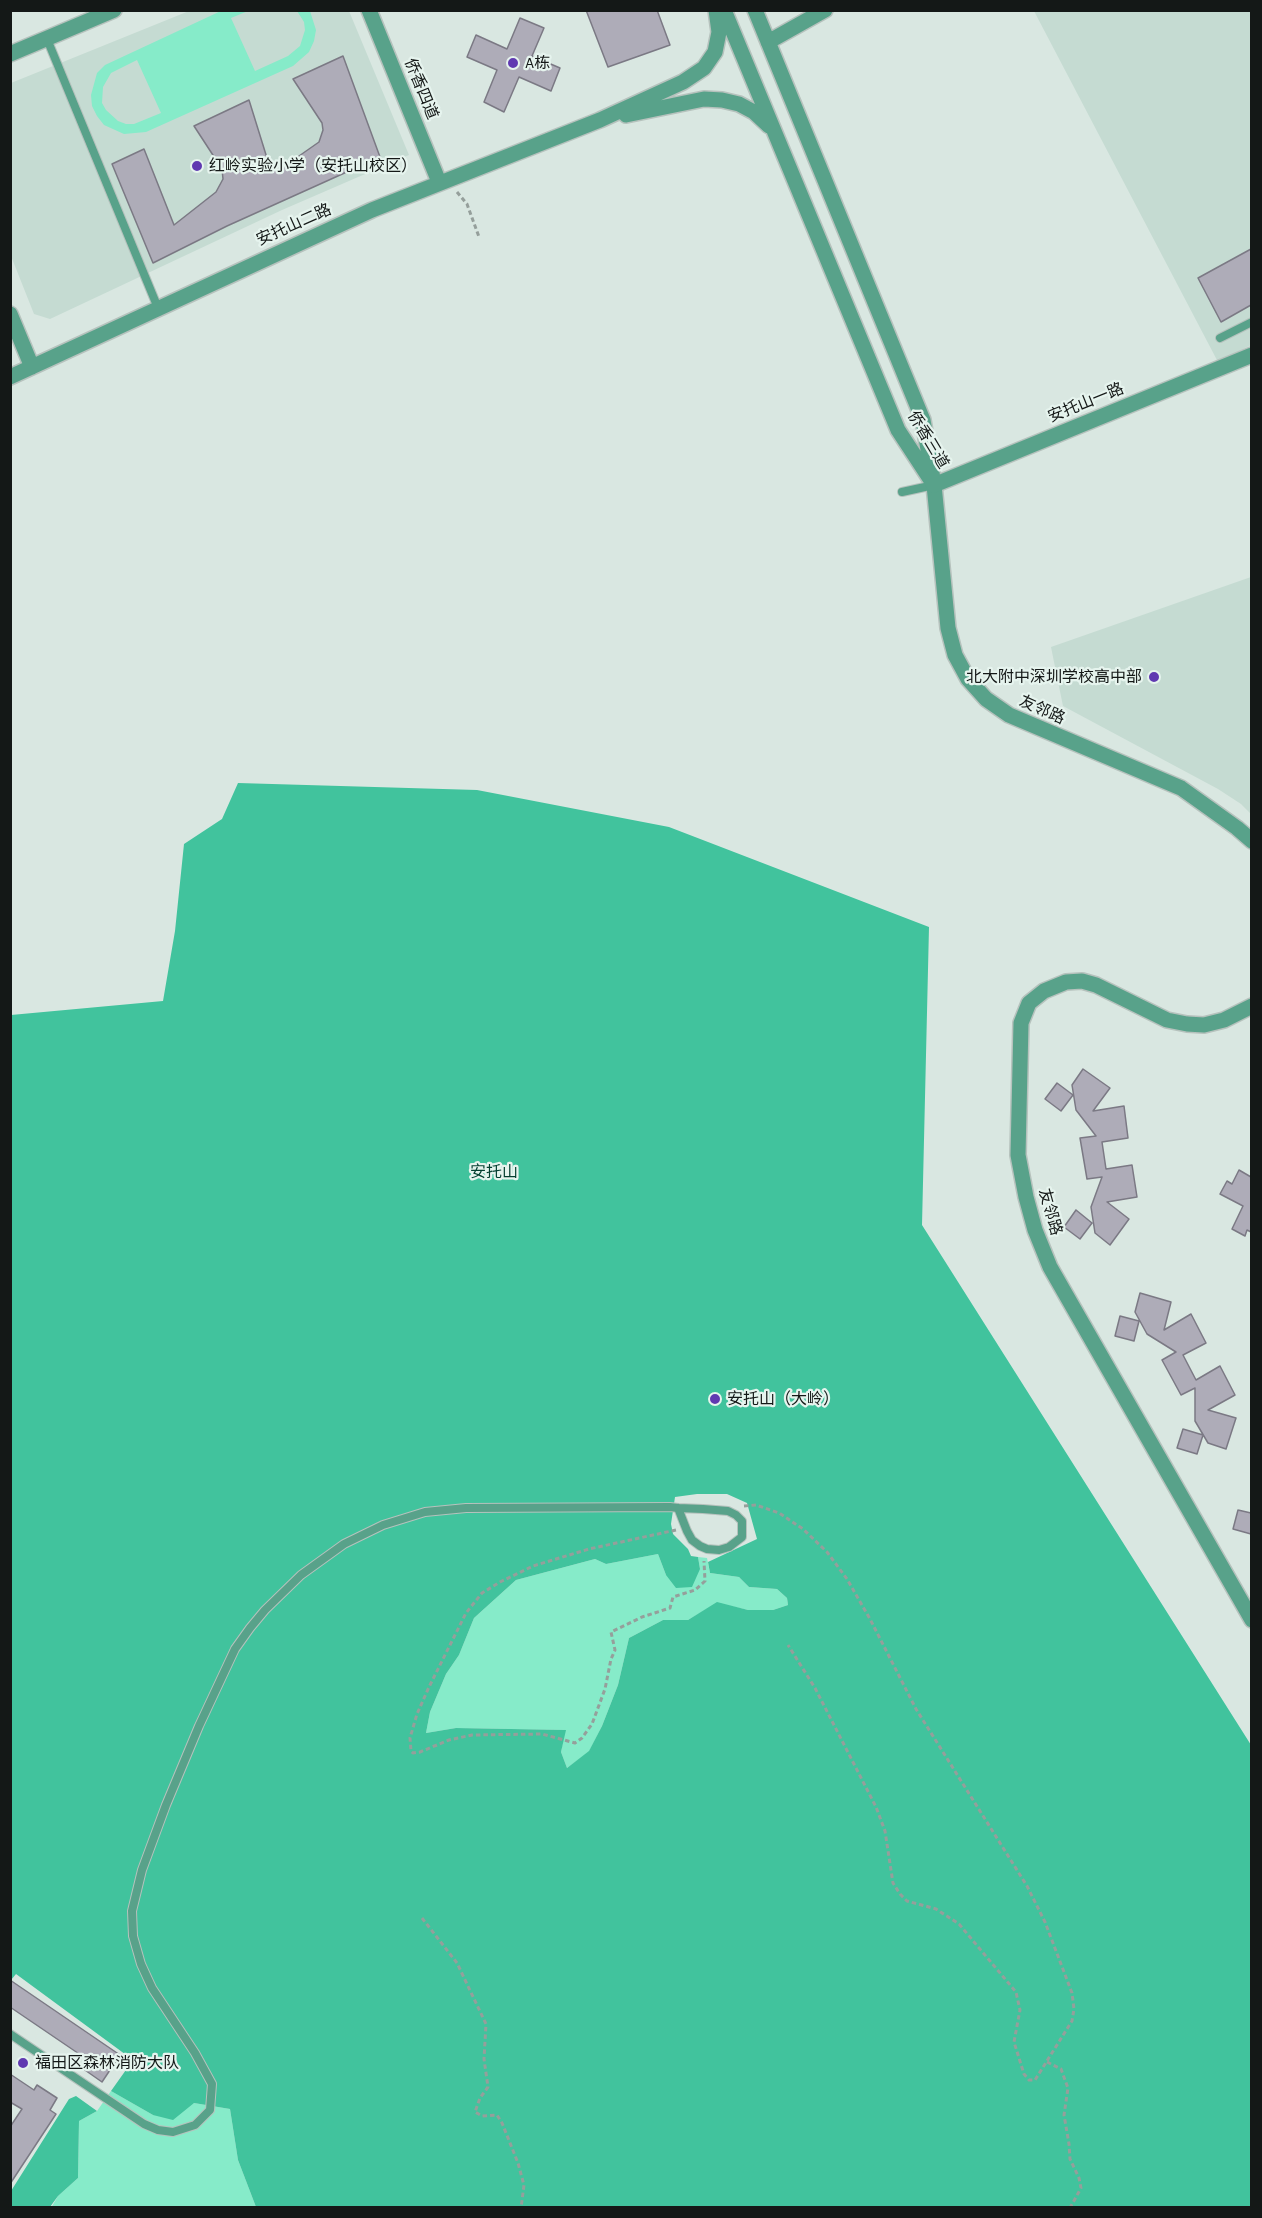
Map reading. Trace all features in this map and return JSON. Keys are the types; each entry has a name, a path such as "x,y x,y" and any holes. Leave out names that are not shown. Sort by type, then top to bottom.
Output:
{"street":[{"path":"10,54 114,10"},
{"name":"侨香四道","path":"369,10 443,180"},
{"path":"600,120 683,82 704,68 711,61 718,42 716,10"},
{"name":"侨香三道","path":"724,10 898,430 934,485"},
{"name":"侨香三道","path":"755,10 923,420 934,485"},
{"path":"768,42 825,10"},
{"path":"600,120 704,99 722,99 754,112 777,138"},
{"name":"安托山二路","path":"10,377 297,243 443,180 600,120"},
{"path":"10,314 32,367"},
{"name":"安托山一路","path":"934,485 1251,355"},
{"name":"友邻路","path":"934,485 948,628 955,655 974,686 986,699 1009,715 1181,788 1237,828 1251,841"},
{"name":"友邻路","path":"1251,1006 1224,1020 1204,1024 1186,1024 1167,1020 1096,985 1082,981 1066,982 1044,991 1029,1003 1021,1023 1018,1155 1035,1230 1050,1267 1251,1620"}],"lane":[{"path":"47,39 158,308"},
{"path":"1220,338 1251,322"},
{"path":"902,492 934,485"},
{"path":"10,2034 144,2124 158,2130 174,2132 195,2125 210,2110 212,2084 148,1980 133,1936 132,1911 142,1870 199,1726 235,1649 250,1629 265,1610 301,1575 344,1544 382,1525 425,1512 466,1508 678,1508 732,1513 742,1521 742,1537 729,1547 719,1550 704,1548 692,1540 678,1508"}],"path":[{"path":"443,180 467,204 479,237"},
{"path":"732,1513 741,1507 756,1505 779,1513 803,1529 827,1552 847,1579 870,1619 916,1709 1027,1886 1060,1960 1072,1993 1074,2009 1072,2021 1035,2080 1029,2080 1019,2062 1014,2042 1020,2010 1016,1992 959,1924 936,1909 907,1901 900,1894 893,1883 885,1831 876,1807 815,1688 788,1645"},
{"path":"686,1528 589,1549 533,1566 482,1593 466,1613 429,1687 412,1730 411,1751 420,1752 449,1740 472,1735 542,1734 575,1743 582,1738 592,1724 605,1689 615,1650 611,1632 642,1617 670,1608 673,1597 695,1590 705,1581 704,1548"},
{"path":"422,1918 457,1963 486,2024 484,2059 488,2087 480,2098 475,2112 482,2116 497,2115 502,2123 524,2185 521,2208"},
{"path":"1047,2062 1061,2069 1068,2088 1064,2115 1070,2159 1081,2188 1070,2208"}],"shaded area":[{"name":"红岭实验小学（安托山校区）","path":"189,11 349,11 409,155 282,210 50,319 34,314 11,256 11,83"},
{"path":"1034,11 1251,11 1251,345 1218,362"},
{"name":"北大附中深圳学校高中部","path":"1252,577 1251,814 1241,804 1218,789 1063,706 1051,647"}],"green space":[{"path":"223,10 248,11 231,18 255,71 288,56 300,46 305,30 304,22 297,11 310,11 316,30 309,52 293,66 146,132 124,134 104,125 97,116 92,106 91,95 97,73 105,65","holes":["137,60 161,113 134,124 118,121 102,103 103,87 111,73"]},
{"name":"安托山","path":"238,783 477,790 669,827 929,927 922,1225 1251,1745 1251,2207 256,2207 238,2160 230,2109 194,2103 173,2120 153,2115 111,2091 133,2060 16,1974 11,1980 11,1015 163,1001 175,931 184,844 222,819","holes":["727,1494 747,1503 757,1539 708,1562 710,1573 739,1577 749,1587 777,1589 787,1598 788,1605 773,1610 748,1610 717,1602 688,1620 663,1620 629,1638 618,1685 602,1726 589,1751 567,1768 561,1752 566,1730 456,1728 426,1733 430,1712 446,1674 459,1655 474,1618 516,1580 595,1559 606,1564 658,1554 666,1575 676,1588 692,1587 700,1569 698,1557 691,1556 688,1549 673,1534 671,1524 675,1497"]},
{"path":"658,1554 666,1575 700,1569 698,1557 707,1558 710,1573 739,1577 749,1587 777,1589 787,1598 788,1605 773,1610 748,1610 717,1603 688,1620 663,1620 629,1638 618,1685 602,1726 589,1752 567,1768 561,1752 565,1730 456,1728 426,1733 430,1712 446,1674 459,1655 474,1618 516,1580 595,1559 606,1564"},
{"path":"111,2091 153,2115 194,2103 230,2109 238,2160 256,2207 51,2208 58,2196 78,2178 79,2121 97,2111"},
{"path":"76,2096 97,2111 79,2121 78,2178 58,2196 50,2207 11,2207 11,2191 69,2099"}],"building":[{"path":"586,10 657,10 670,45 608,67"},
{"name":"A栋","path":"520,18 544,28 532,56 560,68 551,91 519,77 504,112 484,102 497,70 467,57 476,35 507,49"},
{"path":"343,56 380,157 227,226 153,263 112,164 144,149 174,225 216,192 223,179 222,169 194,126 249,100 267,158 280,166 289,163 319,142 323,130 322,123 293,79"},
{"path":"1251,249 1251,305 1221,322 1198,278"},
{"path":"1083,1069 1110,1088 1093,1111 1124,1106 1128,1138 1102,1142 1106,1169 1132,1165 1137,1197 1107,1202 1129,1219 1110,1245 1095,1233 1091,1207 1102,1177 1087,1179 1080,1138 1096,1136 1076,1110 1072,1085"},
{"path":"1057,1083 1073,1095 1061,1111 1045,1099"},
{"path":"1239,1170 1251,1177 1251,1232 1247,1230 1245,1236 1232,1229 1243,1206 1220,1194 1227,1181 1232,1184"},
{"path":"1076,1210 1092,1223 1080,1239 1064,1227"},
{"path":"1140,1293 1171,1302 1164,1330 1191,1314 1206,1343 1183,1355 1196,1380 1220,1366 1235,1395 1208,1410 1236,1418 1226,1449 1208,1443 1195,1421 1195,1388 1181,1395 1162,1360 1176,1352 1147,1334 1135,1312"},
{"path":"1120,1316 1139,1321 1134,1341 1115,1336"},
{"path":"1183,1429 1203,1435 1197,1454 1177,1448"},
{"path":"1238,1510 1251,1513 1251,1534 1233,1529"},
{"path":"10,1980 120,2055 102,2082 82,2068 88,2060 10,2007"},
{"path":"10,2074 34,2090 37,2085 57,2098 50,2110 56,2114 10,2184 10,2127 22,2109 10,2102"}],"place":[{"name":"A栋","path":"513,63"},
{"name":"红岭实验小学（安托山校区）","path":"197,166"},
{"name":"北大附中深圳学校高中部","path":"1154,677"},
{"name":"安托山（大岭）","path":"715,1399"},
{"name":"福田区森林消防大队","path":"23,2063"}]}
